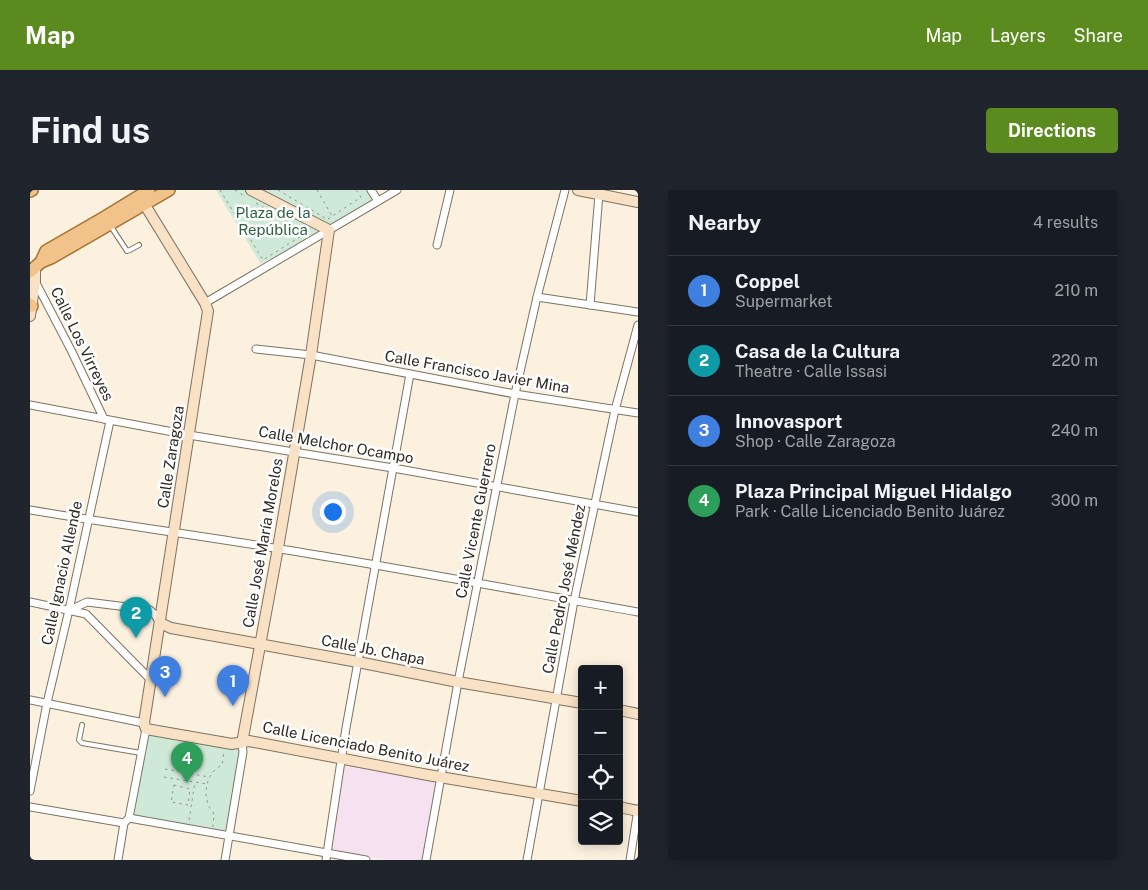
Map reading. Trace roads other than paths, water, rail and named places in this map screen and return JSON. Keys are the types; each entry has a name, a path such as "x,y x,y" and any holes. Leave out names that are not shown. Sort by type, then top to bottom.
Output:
{"main road":[{"path":"31,309 35,271 46,251 108,221 143,195 169,190"},
{"path":"250,190 329,230"},
{"path":"578,190 638,202"},
{"path":"143,195 205,303"},
{"name":"Calle José María Morelos","path":"242,743 311,356 329,230"},
{"name":"Calle Zaragoza","path":"145,726 150,679 208,311 205,303"},
{"name":"Calle Jb. Chapa","path":"160,623 171,628 458,682 578,702"},
{"path":"623,711 638,714"},
{"name":"Calle Licenciado Benito Juárez","path":"145,726 232,744 249,741 578,800"},
{"path":"623,808 638,810"}],"street":[{"path":"371,190 378,201"},
{"path":"205,303 397,190"},
{"path":"437,245 450,190"},
{"name":"Calle Vicente Guerrero","path":"426,860 458,682 515,394 537,297 565,190"},
{"path":"590,305 599,194"},
{"name":"Calle Los Virreyes","path":"35,271 72,352 107,420"},
{"path":"537,297 638,312"},
{"name":"Calle Pedro José Méndez","path":"527,860 574,601 615,410 638,325"},
{"name":"Calle Francisco Javier Mina","path":"256,349 311,356 515,394 638,413"},
{"path":"326,857 341,758 410,374"},
{"name":"Calle Melchor Ocampo","path":"30,405 189,435 393,468 638,512"},
{"name":"Calle Ignacio Allende","path":"30,791 47,703 88,520 107,420"},
{"path":"30,510 376,564 638,612"},
{"path":"30,602 86,614 150,679"},
{"path":"69,610 87,602 150,610 160,623"},
{"path":"30,700 145,726 142,753 118,860"},
{"name":"Calle José María Morelos","path":"225,860 242,743"},
{"path":"30,807 228,836 326,857 366,860"},
{"path":"630,860 638,810"}],"lane":[{"path":"108,221 127,251 139,245"},
{"path":"82,726 79,740 82,743 142,753"}],"place":[{"name":"Casa de la Cultura","path":"136,638"},
{"name":"Innovasport","path":"165,697"},
{"name":"Coppel","path":"233,706"},
{"name":"Plaza Principal Miguel Hidalgo","path":"187,783"}],"park label":[{"name":"Plaza de la República","path":"273,222"}]}
